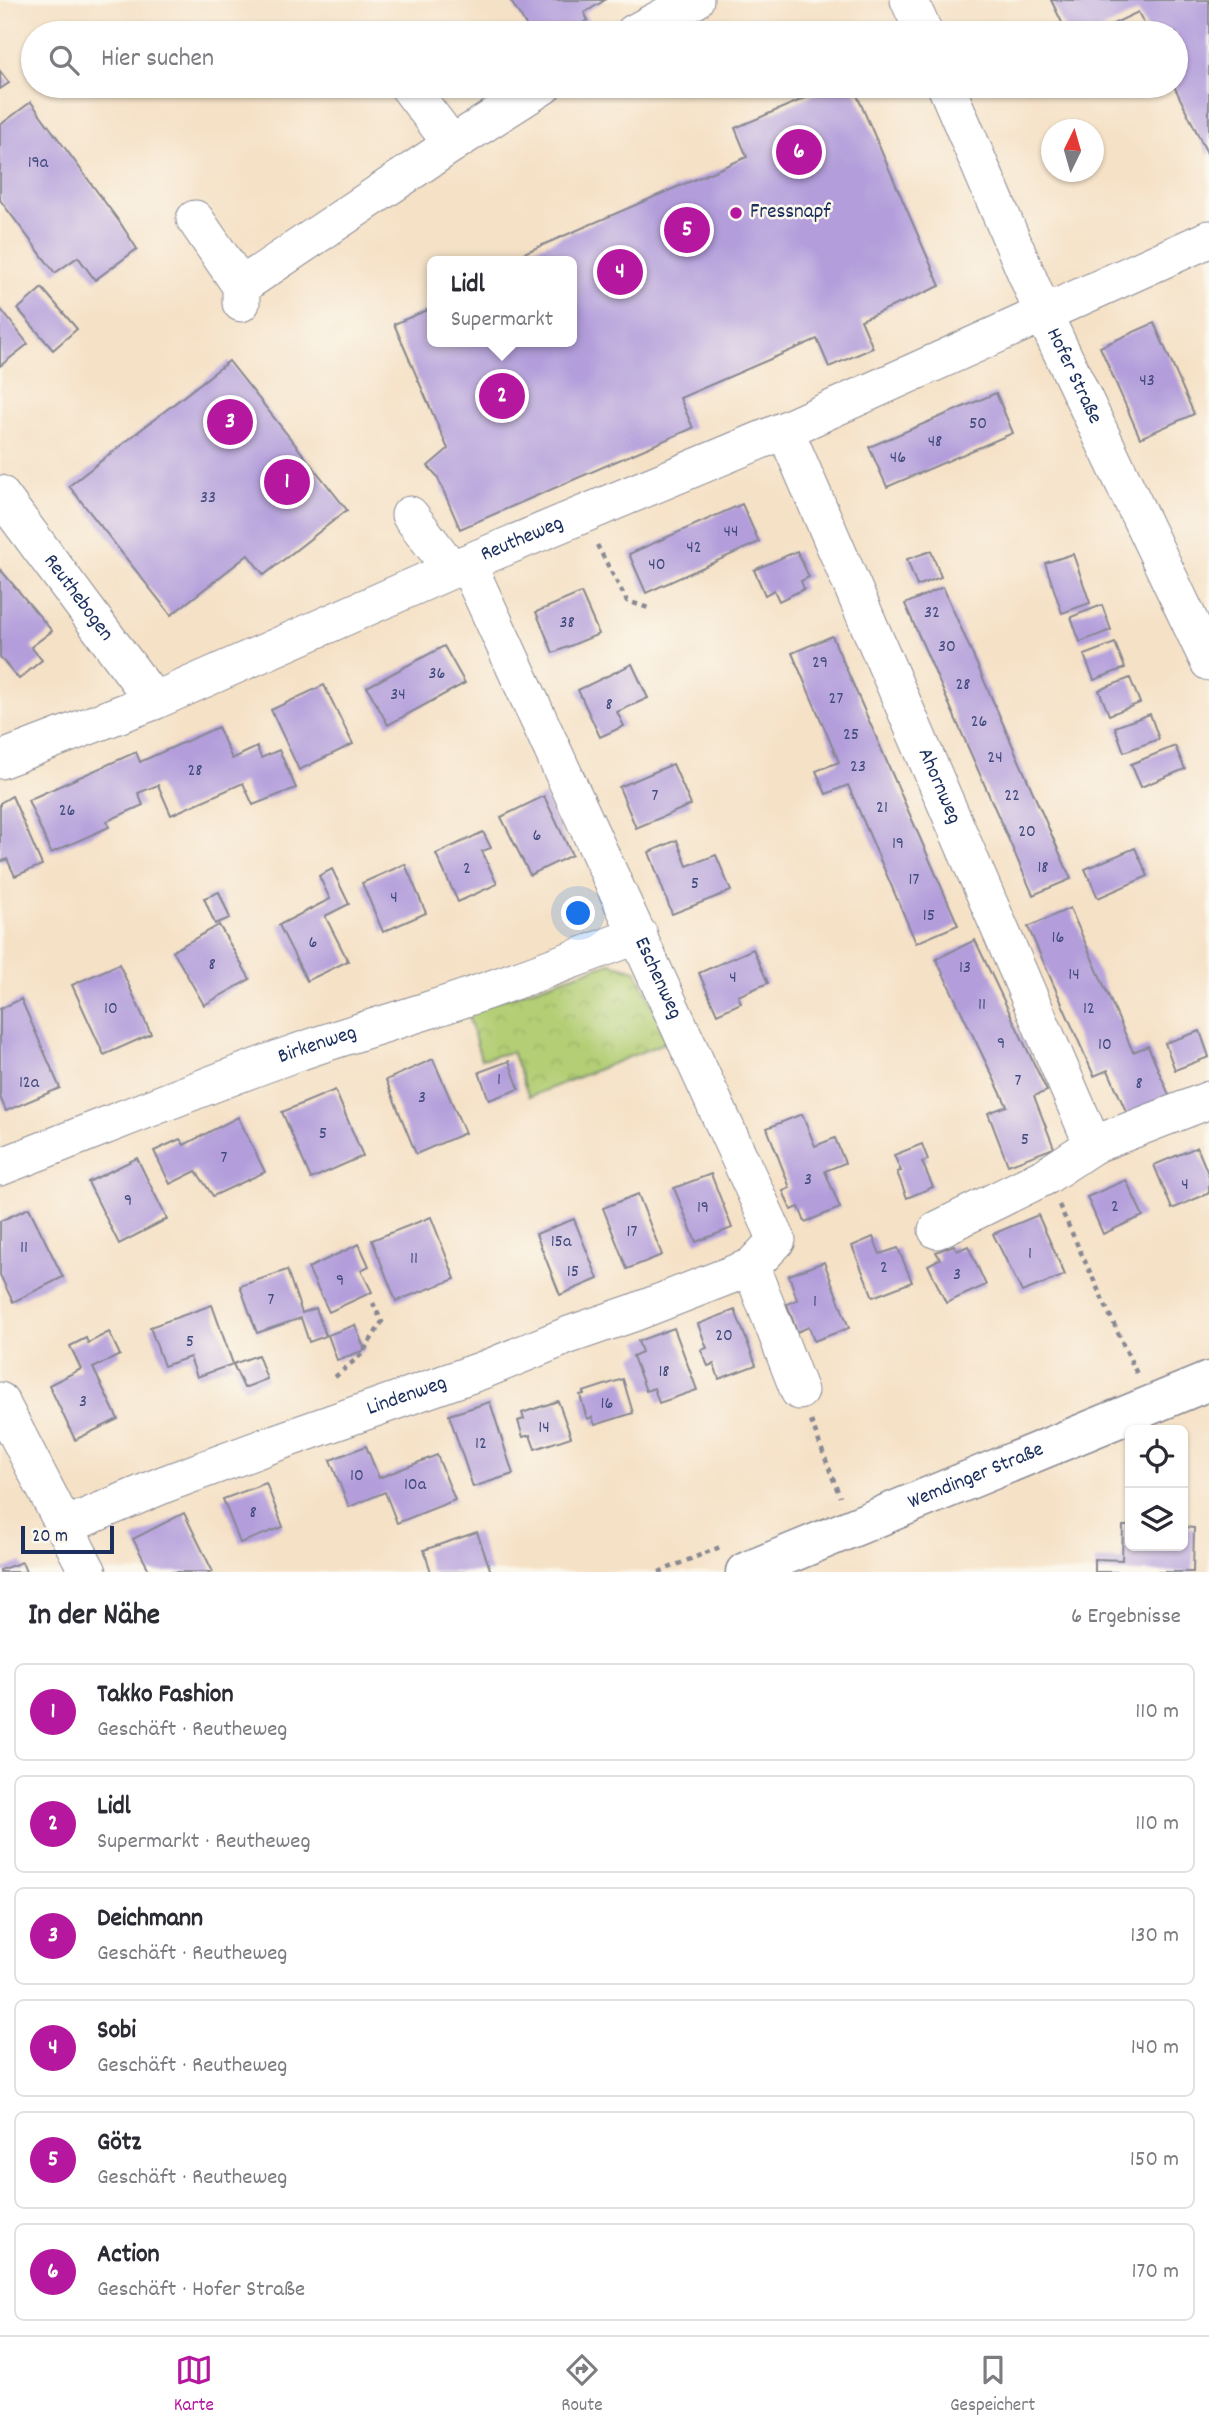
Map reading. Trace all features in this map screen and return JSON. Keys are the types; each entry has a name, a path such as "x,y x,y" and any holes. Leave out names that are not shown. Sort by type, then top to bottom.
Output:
{"main road":[{"name":"Wemdinger Straße","path":"745,1572 1209,1381"}],"street":[{"path":"656,21 695,0"},
{"path":"909,0 919,21"},
{"path":"417,98 452,144"},
{"path":"195,219 241,294 452,144 524,98"},
{"name":"Hofer Straße","path":"951,98 1043,313 1209,663"},
{"name":"Reutheweg","path":"0,760 154,701 460,567 785,430 1209,239"},
{"name":"Ahornweg","path":"785,430 1093,1144"},
{"name":"Reuthebogen","path":"0,494 154,701"},
{"name":"Eschenweg","path":"410,515 460,567 639,935 777,1240 751,1267"},
{"name":"Birkenweg","path":"0,1167 291,1054 429,1010 639,935"},
{"path":"937,1230 1046,1176 1093,1144 1209,1100"},
{"path":"751,1267 799,1391"},
{"name":"Lindenweg","path":"63,1527 178,1479 486,1369 751,1267"},
{"path":"0,1401 88,1572"}],"path":[{"path":"583,516 627,601 652,609"},
{"path":"1046,1176 1137,1374"},
{"path":"335,1377 362,1354 382,1322 373,1303"},
{"path":"799,1391 840,1497"}],"green space":[{"path":"610,963 636,970 669,1041 529,1097 512,1052 481,1059 467,1011"}],"building":[{"path":"510,0 605,0 584,13 586,21 523,21"},
{"path":"1051,0 1209,0 1209,157 1180,98 1188,98 1188,21 1143,21 1138,12 1119,21 1061,21"},
{"path":"0,71 9,83 0,89"},
{"path":"806,98 858,98 940,286 861,320 873,348 829,367 817,339 680,398 693,428 460,529 437,476 428,466 448,449 394,324 427,310 427,347 577,347 577,256 526,256 524,253 747,157 735,128"},
{"path":"31,102 137,249 95,280 78,257 55,273 0,200 0,125"},
{"path":"42,288 77,329 53,350 18,309"},
{"path":"0,308 28,344 0,366"},
{"path":"1154,323 1194,414 1140,438 1100,347"},
{"path":"229,361 347,510 264,575 248,555 171,615 69,486"},
{"path":"996,393 1013,433 887,487 869,447"},
{"path":"742,504 759,542 646,593 629,554"},
{"path":"797,551 809,577 801,581 804,589 779,601 774,590 765,595 754,570"},
{"path":"931,551 941,577 917,586 907,559"},
{"path":"1073,554 1090,603 1062,613 1045,563"},
{"path":"0,569 52,631 31,647 42,660 19,679 0,657"},
{"path":"943,587 1071,879 1033,895 905,604"},
{"path":"581,593 599,634 553,653 536,612"},
{"path":"1102,605 1111,630 1080,642 1071,617"},
{"path":"832,636 958,925 916,943 848,785 826,794 816,771 839,762 792,653"},
{"path":"1115,643 1125,668 1094,680 1084,655"},
{"path":"444,646 465,683 388,725 367,687"},
{"path":"632,664 648,698 617,712 624,726 600,737 578,690"},
{"path":"1130,678 1140,703 1109,715 1099,690"},
{"path":"324,685 353,744 299,770 271,710"},
{"path":"1150,714 1159,739 1124,752 1115,727"},
{"path":"218,727 232,759 257,747 261,758 279,750 296,788 253,805 243,783 171,815 158,785 138,793 143,805 107,821 109,827 51,853 28,800 136,752 140,762"},
{"path":"1175,746 1185,769 1141,787 1131,764"},
{"path":"673,764 691,805 636,828 619,787"},
{"path":"12,796 42,865 15,876 7,859 0,862 0,803"},
{"path":"544,796 572,855 530,875 501,817"},
{"path":"483,832 491,848 482,851 497,884 458,902 436,854"},
{"path":"677,840 687,866 716,855 731,891 672,914 649,852"},
{"path":"1135,848 1148,876 1098,898 1085,869"},
{"path":"405,864 426,913 383,932 362,883"},
{"path":"332,869 349,904 325,916 348,961 307,981 279,925 330,899 319,876"},
{"path":"219,892 230,918 215,924 204,898"},
{"path":"1070,908 1133,1052 1148,1046 1170,1097 1128,1116 1108,1070 1094,1076 1028,927"},
{"path":"219,925 250,979 204,1005 173,951"},
{"path":"975,940 1047,1091 1034,1096 1054,1148 1008,1165 988,1113 1007,1106 936,959"},
{"path":"753,949 768,983 738,996 741,1003 717,1014 699,973"},
{"path":"119,964 151,1034 104,1055 72,985"},
{"path":"21,999 60,1088 6,1111 0,1097 0,1009"},
{"path":"1200,1031 1209,1057 1175,1070 1165,1043"},
{"path":"433,1059 465,1133 416,1154 386,1080"},
{"path":"509,1061 519,1089 489,1100 479,1072"},
{"path":"335,1090 363,1156 311,1179 282,1112"},
{"path":"802,1114 815,1146 835,1138 845,1163 825,1171 840,1208 805,1222 799,1207 791,1210 783,1191 790,1188 767,1128"},
{"path":"238,1117 265,1172 213,1196 196,1171 170,1184 154,1151 180,1139 184,1145"},
{"path":"922,1144 928,1160 922,1162 933,1187 907,1198 894,1155"},
{"path":"1197,1147 1209,1176 1209,1193 1172,1209 1154,1165"},
{"path":"137,1158 167,1219 119,1244 88,1182"},
{"path":"711,1174 732,1228 696,1242 674,1188"},
{"path":"1126,1180 1143,1216 1103,1234 1087,1197"},
{"path":"638,1194 662,1255 627,1269 603,1208"},
{"path":"29,1208 63,1277 13,1302 0,1275 0,1221"},
{"path":"1038,1215 1065,1275 1022,1292 993,1234"},
{"path":"431,1217 455,1279 396,1301 372,1240"},
{"path":"574,1219 598,1279 560,1295 536,1234"},
{"path":"873,1237 880,1254 898,1248 912,1282 873,1297 852,1246"},
{"path":"359,1244 369,1266 361,1270 372,1292 329,1312 308,1268"},
{"path":"954,1245 957,1251 968,1246 986,1285 946,1303 928,1265 940,1259 936,1252"},
{"path":"824,1262 849,1328 814,1341 809,1327 797,1332 787,1304 797,1300 789,1275"},
{"path":"287,1270 302,1313 316,1308 326,1336 309,1342 301,1318 257,1333 240,1286"},
{"path":"212,1305 233,1364 197,1377 190,1357 164,1366 150,1327"},
{"path":"735,1310 756,1365 719,1379 714,1364 708,1366 701,1350 707,1348 698,1324"},
{"path":"355,1325 365,1350 337,1360 328,1335"},
{"path":"674,1328 697,1390 659,1403 654,1388 646,1391 633,1356 642,1352 638,1341"},
{"path":"109,1332 120,1355 93,1368 118,1419 75,1440 49,1385 81,1369 70,1346 86,1338 88,1343"},
{"path":"258,1355 267,1379 244,1388 233,1364"},
{"path":"623,1379 633,1413 595,1425 592,1417 587,1419 580,1395"},
{"path":"558,1401 571,1437 535,1449 530,1435 523,1437 518,1421 524,1419 522,1413"},
{"path":"490,1402 513,1474 473,1487 449,1415"},
{"path":"366,1446 379,1478 437,1455 455,1500 397,1523 385,1492 349,1507 330,1460"},
{"path":"266,1483 283,1527 240,1543 223,1499"},
{"path":"184,1513 213,1572 150,1572 133,1539"},
{"path":"1123,1526 1125,1551 1188,1551 1188,1527 1194,1528 1193,1572 1095,1572 1095,1559 1122,1560"},
{"path":"477,1532 491,1572 431,1572 424,1550"},
{"path":"22,1562 26,1572 0,1572 0,1570"}],"place":[{"name":"Action","path":"799,152"},
{"name":"Fressnapf","path":"736,213"},
{"name":"Götz","path":"687,230"},
{"name":"Sobi","path":"620,272"},
{"name":"Lidl","path":"502,396"},
{"name":"Deichmann","path":"230,422"},
{"name":"Takko Fashion","path":"287,482"}]}
